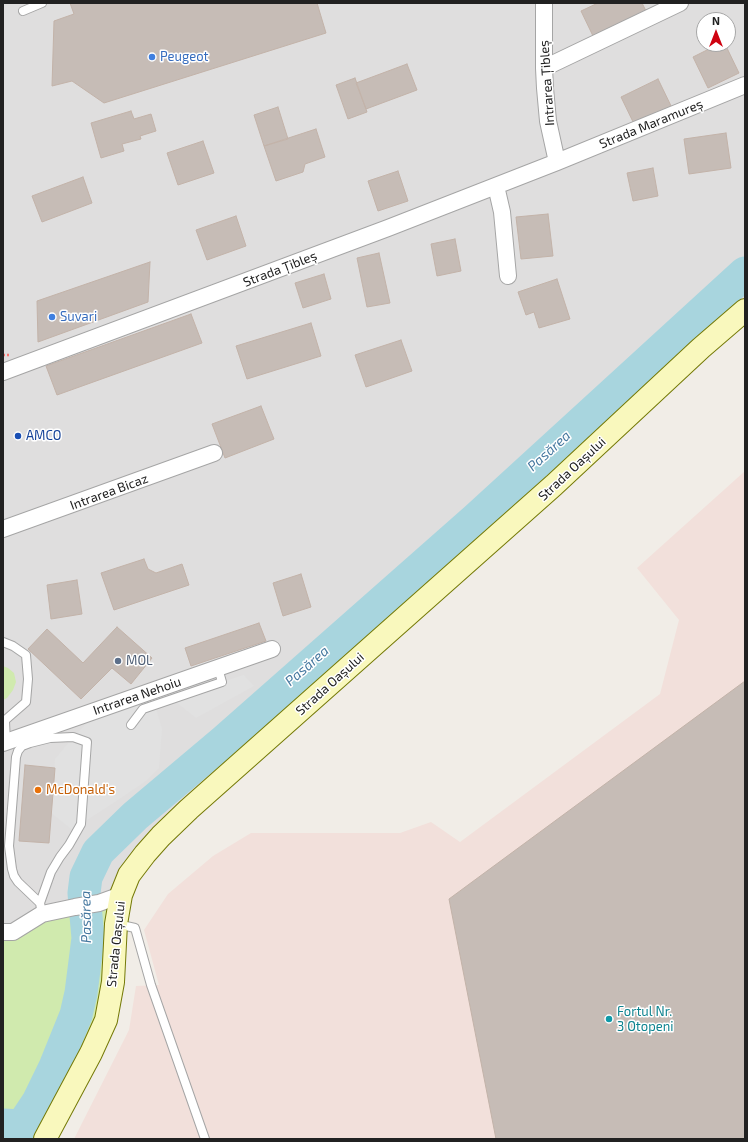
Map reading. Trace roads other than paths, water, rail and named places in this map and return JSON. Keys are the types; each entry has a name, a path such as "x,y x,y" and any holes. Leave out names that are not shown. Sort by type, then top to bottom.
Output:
{"street":[{"name":"Intrarea Țibleș","path":"544,3 544,68 548,121 556,162"},
{"path":"544,68 680,3"},
{"name":"Strada Maramureș","path":"556,162 745,85"},
{"name":"Strada Țibleș","path":"3,372 314,256 556,162"},
{"path":"496,186 502,212 508,276"},
{"name":"Strada Oașului","path":"45,1139 91,1053 106,1020 113,982 116,924 121,895 129,875 145,854 188,809 554,485 695,354 745,310"},
{"name":"Intrarea Bicaz","path":"3,529 214,453"},
{"name":"Intrarea Nehoiu","path":"4,742 272,649"},
{"path":"3,932 13,932 41,909 99,902 121,895"}],"lane":[{"path":"23,11 42,3"},
{"path":"3,642 13,646 26,655 28,679 26,702 4,722 4,742"},
{"path":"131,725 143,709 222,682 218,668"},
{"path":"73,737 87,742 81,824 51,872 41,909 18,882 12,869 9,846 16,757 22,746 30,743 50,738 73,737"},
{"path":"116,924 135,928 151,986 205,1139"}],"waterway":[{"name":"Pasărea","path":"3,1125 22,1126 38,1102 55,1067 76,1015 81,993 88,938 84,893 86,877 98,852 135,816 224,741 476,519 745,273"}],"place":[{"name":"Peugeot","path":"152,57"},
{"name":"Suvari","path":"52,317"},
{"name":"AMCO","path":"18,436"},
{"name":"MOL","path":"118,661"},
{"name":"McDonald's","path":"38,790"},
{"name":"Fortul Nr. 3 Otopeni","path":"609,1019"}]}
